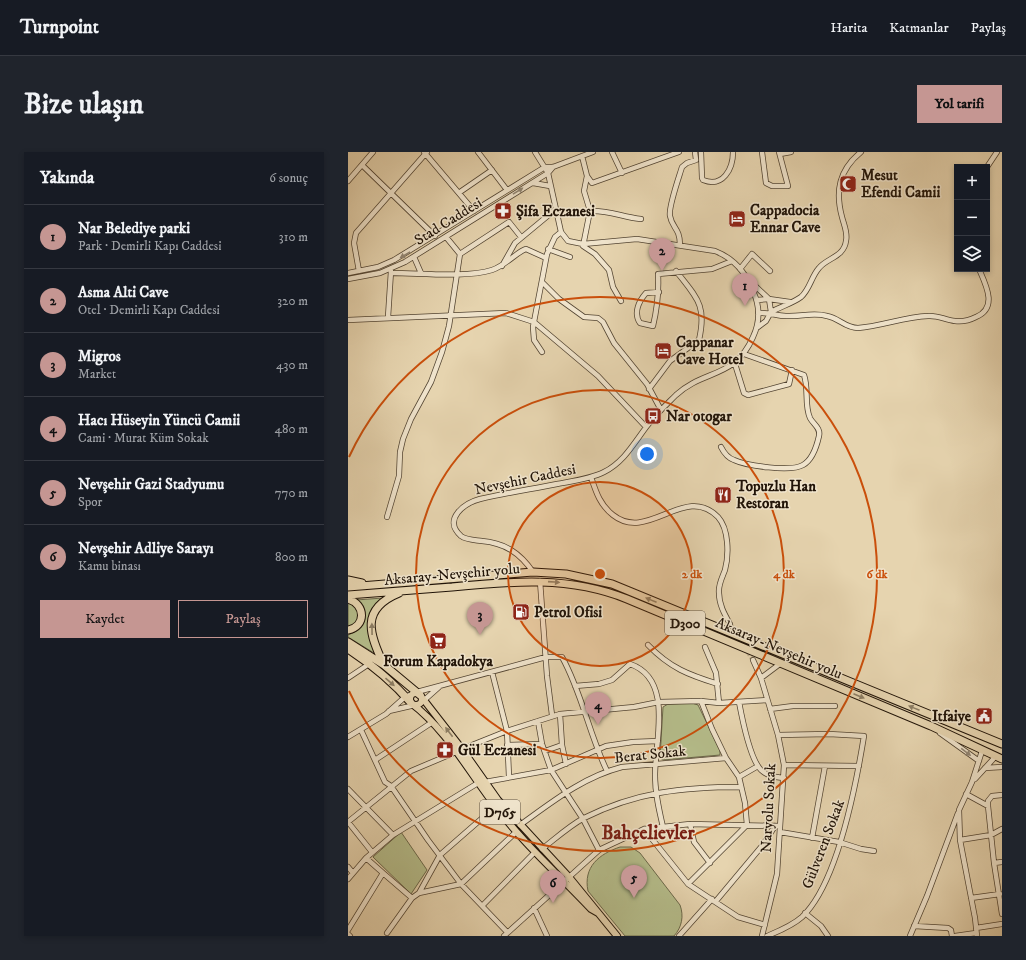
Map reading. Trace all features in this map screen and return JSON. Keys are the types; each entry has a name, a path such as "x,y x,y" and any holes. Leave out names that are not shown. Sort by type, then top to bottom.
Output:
{"highway":[{"name":"Aksaray-Nevşehir yolu","path":"348,587 533,572 566,574 612,584 1002,743"},
{"path":"348,580 380,584"},
{"name":"Aksaray-Nevşehir yolu","path":"348,595 508,582 540,581 582,585 615,594 931,726 982,751 999,757"},
{"path":"384,665 374,645 370,630 372,620 378,606 385,599 404,591"},
{"path":"348,599 357,602 362,611 361,620 352,629 348,630"},
{"name":"D765","path":"348,642 384,665 417,700"},
{"name":"D765","path":"348,650 369,664 405,697 417,700"},
{"path":"982,751 987,738"},
{"path":"999,757 1002,743"}],"main road":[{"name":"D765","path":"417,700 432,723 456,752 516,832 535,852 566,879"},
{"name":"D765","path":"417,700 462,749 485,782 520,825 542,849 591,909 598,913 617,936"}],"street":[{"path":"348,181 373,152"},
{"path":"478,152 507,190"},
{"path":"535,152 548,173 561,232 568,241 583,244 631,239 715,251 740,269 749,281 769,299 771,312"},
{"name":"Stad Caddesi","path":"348,273 388,264 545,167 554,167 593,152"},
{"path":"612,152 622,173"},
{"path":"582,156 587,176 592,183 679,152"},
{"path":"680,245 679,232 670,219 669,211 682,168 687,163 696,160 695,152"},
{"path":"701,152 702,178 703,180 709,181 722,179 726,176 732,165 733,152"},
{"path":"762,152 766,183 772,186 788,186 780,153 791,152"},
{"path":"348,320 388,317 506,313 534,322 594,372 646,427 682,390 735,364 744,354 758,327 766,321 771,312 805,293 818,269 839,254 846,243 846,234 839,206 838,188 844,171 861,152"},
{"path":"989,164 997,152"},
{"path":"359,271 354,243 356,233 426,153 460,192 474,211"},
{"path":"362,165 435,236"},
{"name":"Stad Caddesi","path":"348,279 391,271 548,173 554,167"},
{"path":"460,192 492,170"},
{"path":"587,176 584,191 590,211 583,244 585,249 595,254 609,270 613,287 621,301"},
{"path":"531,183 540,183 550,186"},
{"path":"502,266 513,246 521,237 556,209"},
{"path":"590,211 607,210 626,218 641,219"},
{"path":"460,254 509,222 521,237"},
{"path":"542,352 534,340 534,322 548,249 555,237 561,232"},
{"path":"387,516 399,476 400,452 403,439 410,419 434,375 442,352 451,315 460,254 446,237"},
{"path":"548,249 570,257"},
{"path":"391,271 458,274 485,272 502,266 523,250 530,251 546,258"},
{"path":"740,269 752,254 770,271"},
{"path":"414,257 421,273"},
{"path":"659,292 646,293 638,304 637,317 640,323 654,326 659,292 658,274 712,269 732,262"},
{"path":"388,264 391,271 388,317"},
{"path":"649,388 670,361 699,340 703,325 702,308 692,292 676,272"},
{"path":"758,313 771,312 785,316 822,315 835,318 847,326 858,328 928,316 941,317 955,321 971,319 983,313 989,303 989,293 980,272"},
{"path":"749,281 757,300 758,327"},
{"path":"542,282 559,300 584,317 598,318 603,322 614,343 649,388 661,410"},
{"path":"757,300 769,299 790,302"},
{"path":"721,447 725,454 733,460 788,468 804,465 812,456 820,435 819,430 810,419 807,410 804,376 792,370 752,358 744,354"},
{"path":"735,364 744,393 748,395 789,384 792,370"},
{"name":"Nevşehir Caddesi","path":"533,572 522,558 506,547 492,542 469,539 461,536 454,526 457,512 467,504 480,499 591,477 604,472 618,462 646,427"},
{"path":"591,477 596,494 604,506 615,517 629,523 645,523 674,510 691,506 711,511 720,519 725,530 726,558 719,586 719,598 722,610 730,624"},
{"path":"540,581 552,715"},
{"path":"648,646 662,660 673,668 718,684"},
{"path":"705,647 716,673 719,703"},
{"path":"389,711 417,700 440,686 546,657 562,657 575,686 596,749 607,771"},
{"name":"Naryolu Sokak","path":"753,660 768,700 778,735 784,766 776,878 765,925 764,936"},
{"path":"761,678 781,663"},
{"path":"348,678 369,664"},
{"path":"575,686 599,684 612,680 630,664 642,668 648,676 659,702 656,792 663,827"},
{"path":"492,672 507,732 509,777"},
{"path":"417,700 440,686"},
{"path":"348,737 389,711 405,697"},
{"path":"462,749 552,715 634,707 659,702 701,701 719,703 768,700"},
{"path":"688,884 747,825 745,803 739,777 726,758 703,710 701,701"},
{"path":"739,702 754,760 761,770 772,776 784,778"},
{"path":"770,709 793,706 835,706"},
{"path":"560,714 562,745 566,764"},
{"path":"538,721 542,744 551,770 583,818 599,850"},
{"path":"375,760 432,723"},
{"path":"931,726 978,761"},
{"path":"361,730 385,782 391,786 461,884 483,905 506,934 599,850 644,829 690,824 780,826"},
{"name":"Gülveren Sokak","path":"764,936 788,926 805,913 824,884 852,801 864,736 824,734 778,735"},
{"path":"485,782 551,770 596,749 633,742 658,741"},
{"path":"507,745 542,744"},
{"path":"544,751 562,745"},
{"path":"910,936 959,810 972,782 982,751"},
{"path":"372,852 348,822 411,771 456,752"},
{"path":"972,782 985,768 999,757"},
{"name":"Berat Sokak","path":"520,825 566,792 607,771 622,767 726,758"},
{"path":"739,777 758,766"},
{"path":"784,766 859,766"},
{"path":"812,838 824,766"},
{"path":"985,768 1002,767"},
{"path":"348,878 372,852 393,835 414,820 478,782"},
{"path":"542,849 583,818 656,792 679,788 741,787"},
{"path":"348,789 393,835"},
{"path":"966,794 988,806"},
{"path":"1002,794 992,796 988,801 994,864 1001,894 1002,914"},
{"path":"387,935 412,898 418,893 440,855 495,806"},
{"path":"959,810 960,840 976,932"},
{"path":"690,824 694,842 710,863"},
{"path":"679,936 714,900 762,846 775,826"},
{"path":"644,829 688,884 738,916 765,925"},
{"path":"960,840 991,835 1002,829"},
{"path":"418,893 461,884 516,832"},
{"path":"780,832 839,842 861,849 874,851"},
{"path":"483,905 535,852"},
{"path":"366,858 412,898"},
{"path":"994,864 1002,862"},
{"path":"348,867 353,873"},
{"path":"348,930 383,873"},
{"path":"971,898 1001,894"},
{"path":"534,908 547,936"},
{"path":"805,913 821,926 828,936"},
{"path":"955,936 976,932 1002,924"},
{"path":"914,926 948,928 951,930 952,936"}],"green space":[{"path":"383,598 375,611 372,624 371,638 374,653 348,637 348,635 355,632 360,626 356,600"},
{"path":"348,602 358,608 359,619 348,628"},
{"path":"692,703 698,705 720,750 720,755 663,760 660,758 663,707 668,704"},
{"path":"401,832 427,870 411,894 373,857"},
{"path":"620,847 631,847 640,853 680,905 682,921 674,936 625,936 588,891 587,883 590,868 605,853"}],"tunnel":[{"path":"730,624 753,660"}],"place":[{"name":"Mesut Efendi Camii","path":"848,184"},
{"name":"Şifa Eczanesi","path":"503,211"},
{"name":"Cappadocia Ennar Cave","path":"737,219"},
{"name":"Asma Alti Cave","path":"662,271"},
{"name":"Nar Belediye parki","path":"745,306"},
{"name":"Cappanar Cave Hotel","path":"663,351"},
{"name":"Nar otogar","path":"653,416"},
{"name":"Topuzlu Han Restoran","path":"723,495"},
{"name":"Petrol Ofisi","path":"521,612"},
{"name":"Migros","path":"480,635"},
{"name":"Forum Kapadokya","path":"438,641"},
{"name":"Itfaiye","path":"984,716"},
{"name":"Hacı Hüseyin Yüncü Camii","path":"598,725"},
{"name":"Gül Eczanesi","path":"445,750"},
{"name":"Nevşehir Gazi Stadyumu","path":"634,898"},
{"name":"Nevşehir Adliye Sarayı","path":"553,903"}],"district":[{"name":"Bahçelievler","path":"648,832"}]}
